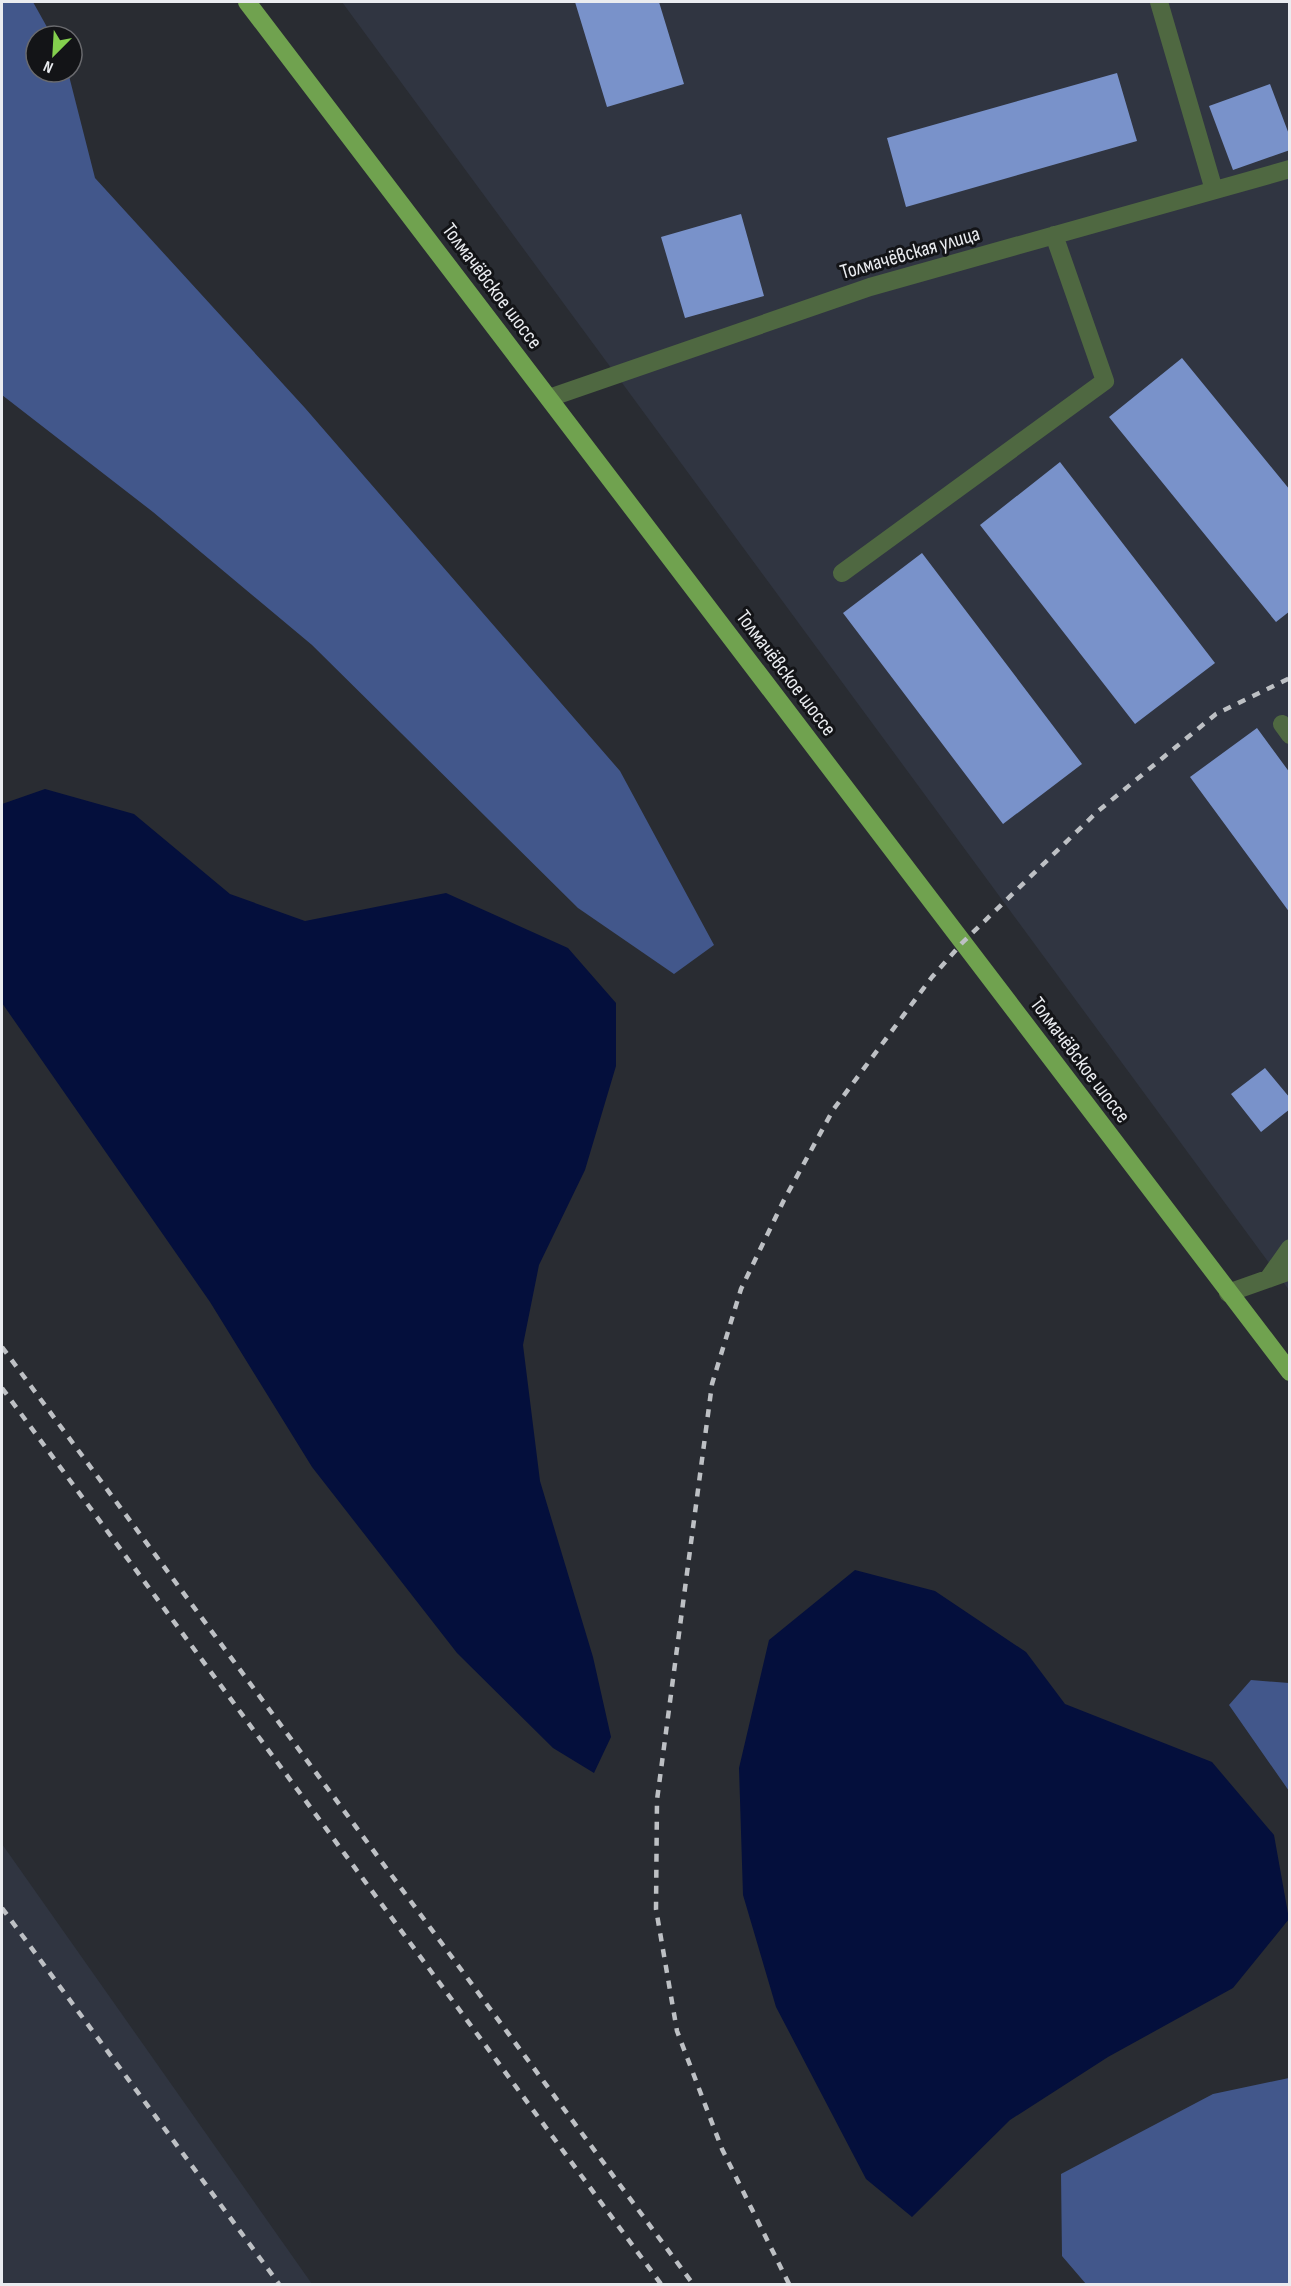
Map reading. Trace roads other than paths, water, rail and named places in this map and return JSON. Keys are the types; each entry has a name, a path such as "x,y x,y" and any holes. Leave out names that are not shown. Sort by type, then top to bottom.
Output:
{"main road":[{"name":"Толмачёвское шоссе","path":"247,2 1290,1372"}],"street":[{"path":"1159,2 1214,190"},
{"name":"Толмачёвская улица","path":"549,398 870,287 1290,169"},
{"path":"842,573 1105,381 1054,235"},
{"path":"1268,1279 1290,1248"},
{"path":"1228,1293 1290,1271"}],"railway":[{"path":"789,2284 722,2149 677,2031 656,1909 657,1800 712,1384 741,1289 784,1200 833,1110 932,977 962,943 1097,812 1216,714 1290,678"},
{"path":"2,1347 693,2284"},
{"path":"2,1388 661,2284"},
{"path":"2,1908 279,2284"}]}
